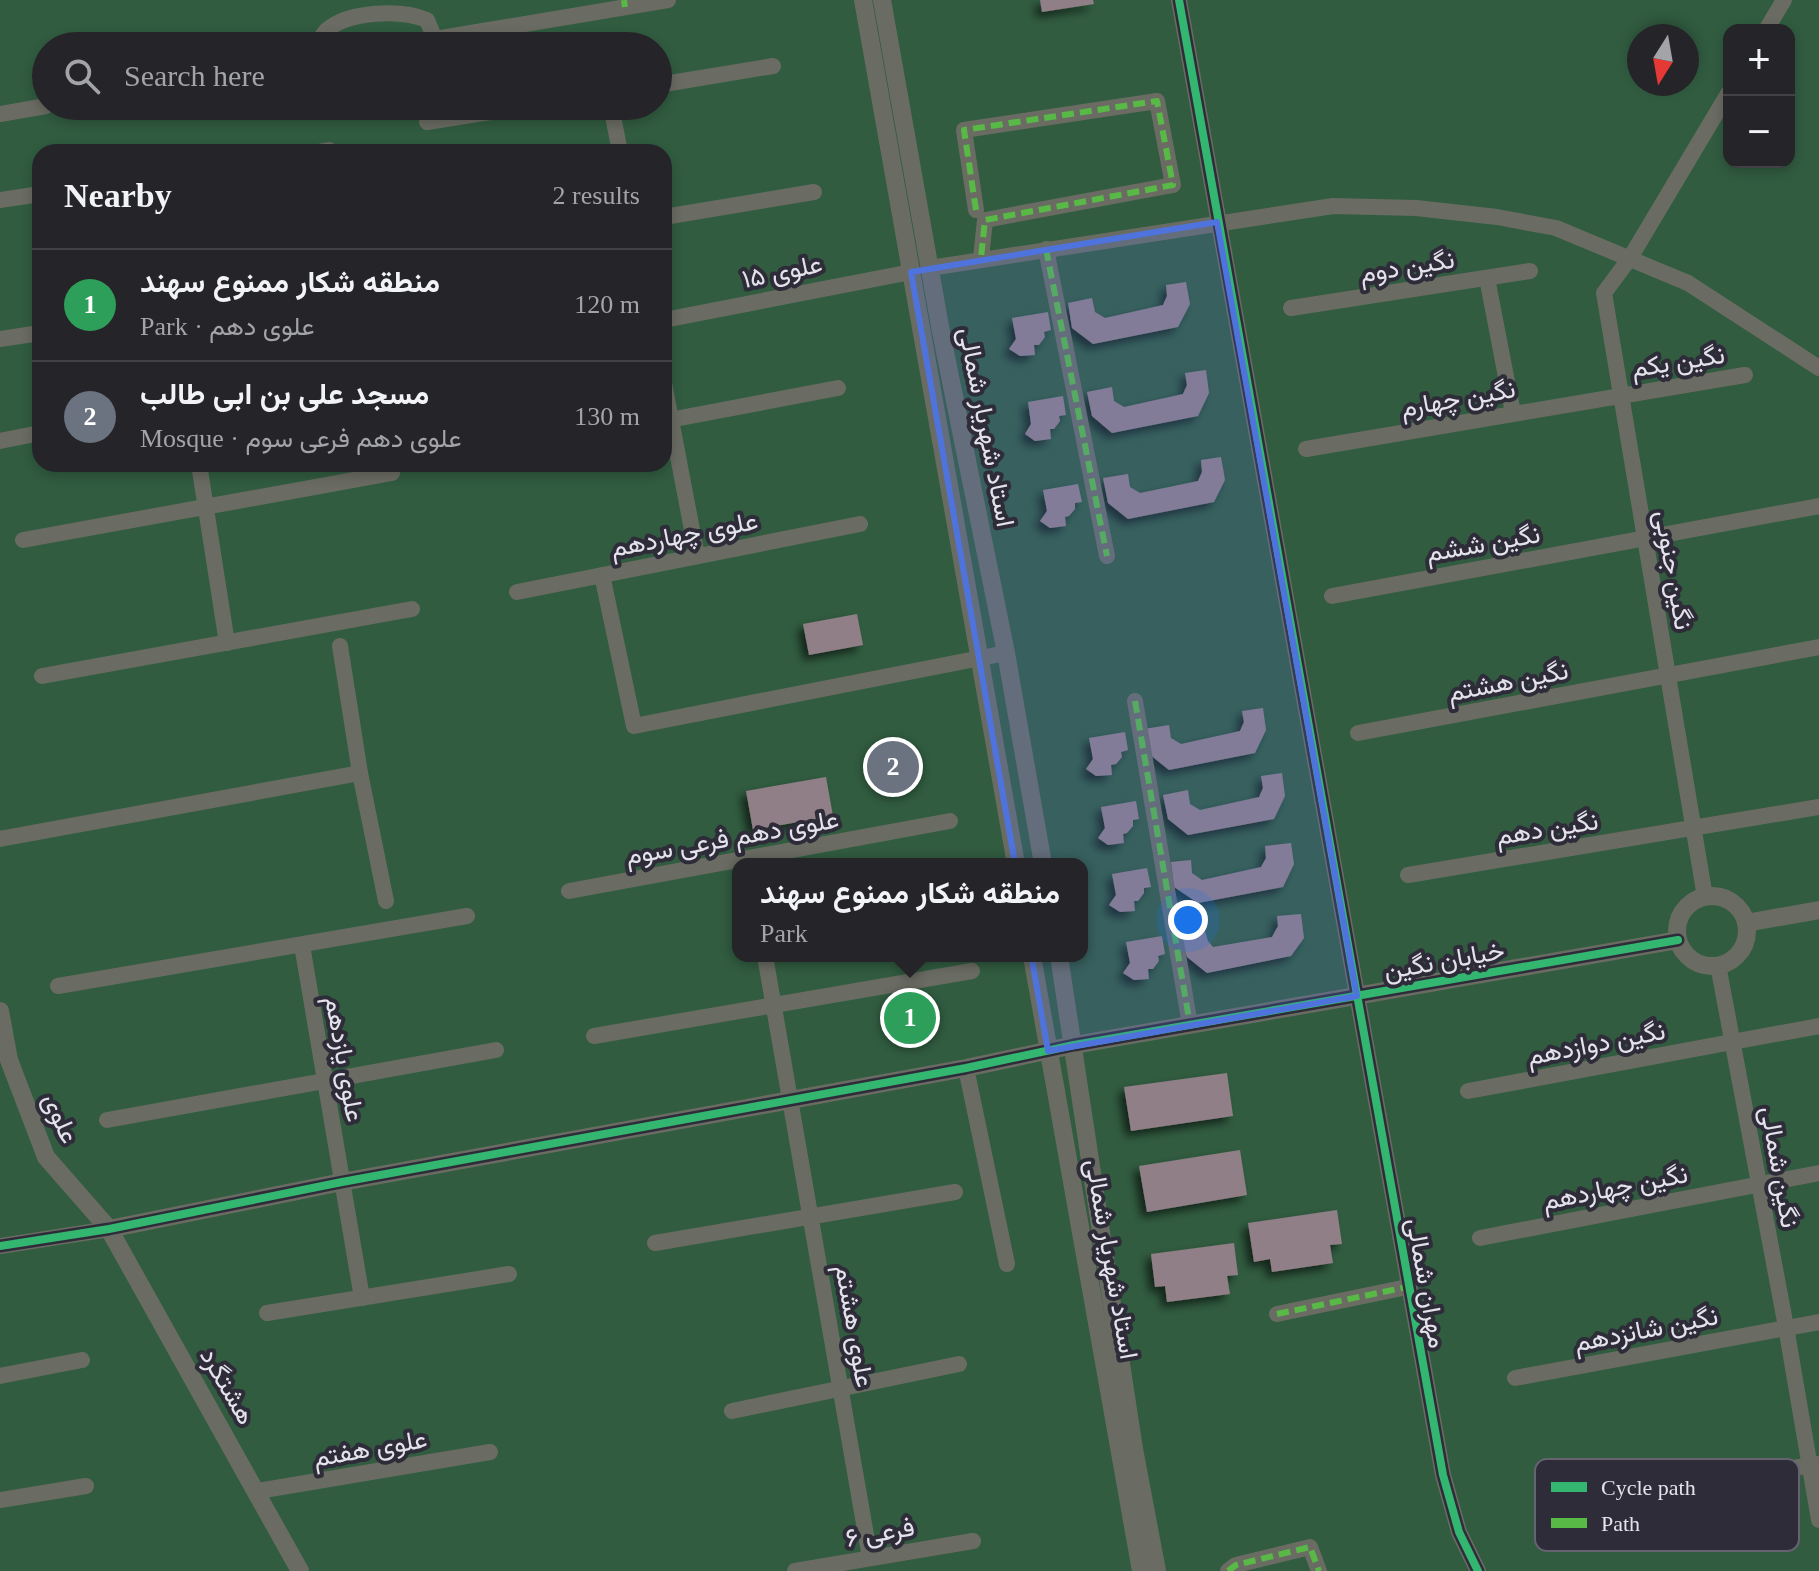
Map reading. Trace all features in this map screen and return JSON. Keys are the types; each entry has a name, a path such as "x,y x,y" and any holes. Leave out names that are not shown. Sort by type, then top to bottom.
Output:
{"street":[{"path":"485,32 624,4 668,0"},
{"name":"استاد شهریار شمالی","path":"863,0 1015,858"},
{"name":"استاد شهریار شمالی","path":"882,0 941,332 1006,653 1042,858"},
{"name":"مهران شمالی","path":"1179,0 1407,1287 1443,1475 1459,1532 1478,1571"},
{"path":"1770,24 1784,0"},
{"path":"326,32 345,21 382,14 412,14 427,20 431,32"},
{"path":"672,83 773,66"},
{"name":"نگین جنوبی","path":"1705,897 1604,293 1630,258 1727,96"},
{"path":"976,210 964,130 1157,101 1173,185 985,220 981,258"},
{"path":"0,114 32,108"},
{"path":"427,122 440,120"},
{"path":"614,120 618,144"},
{"path":"672,216 814,192"},
{"path":"0,200 32,195"},
{"path":"911,272 981,258 1333,206 1416,208 1497,217 1556,228 1688,283 1819,368"},
{"path":"1046,249 1107,556"},
{"name":"نگین دوم","path":"1291,308 1530,271"},
{"name":"علوی ۱۵","path":"672,318 911,272"},
{"path":"1487,278 1513,413"},
{"path":"0,339 32,334"},
{"name":"نگین یکم","path":"1619,394 1745,375"},
{"path":"672,420 838,388"},
{"name":"نگین چهارم","path":"1306,449 1619,394"},
{"path":"0,441 32,435"},
{"path":"672,444 697,556"},
{"path":"200,472 227,643"},
{"path":"23,540 392,473"},
{"name":"نگین ششم","path":"1332,596 1819,506"},
{"name":"علوی چهاردهم","path":"517,592 860,524"},
{"path":"602,575 634,726 1006,653"},
{"path":"42,676 412,609"},
{"path":"340,646 360,773 386,901"},
{"name":"نگین هشتم","path":"1358,733 1819,647"},
{"path":"1135,701 1190,1025"},
{"path":"0,839 360,773"},
{"name":"نگین دهم","path":"1408,875 1819,807"},
{"name":"علوی دهم فرعی سوم","path":"762,858 950,821"},
{"name":"علوی دهم فرعی سوم","path":"569,891 732,864"},
{"path":"1716,896 1735,905 1746,923 1747,934 1738,955 1718,965 1698,963 1682,949 1678,940 1679,921 1683,913 1696,900 1705,897 1716,896"},
{"path":"1746,923 1819,910"},
{"path":"58,986 467,916"},
{"name":"خیابان نگین","path":"109,1229 342,1182 792,1101 1074,1045 1678,940"},
{"name":"علوی یازدهم","path":"302,945 362,1298"},
{"name":"علوی هشتم","path":"766,962 870,1558"},
{"name":"استاد شهریار شمالی","path":"1033,962 1141,1571"},
{"name":"استاد شهریار شمالی","path":"1060,962 1134,1449 1157,1571"},
{"name":"نگین شمالی","path":"1718,965 1814,1465 1819,1520"},
{"path":"594,1036 972,971"},
{"name":"علوی","path":"0,1011 9,1060 46,1157 109,1229"},
{"name":"نگین دوازدهم","path":"1468,1091 1819,1026"},
{"path":"107,1120 496,1050"},
{"path":"966,1068 1007,1264"},
{"name":"نگین چهاردهم","path":"1480,1238 1819,1173"},
{"path":"655,1243 955,1192"},
{"path":"0,1246 109,1229"},
{"name":"هشتگرد","path":"109,1229 300,1571"},
{"path":"267,1313 509,1274"},
{"path":"1277,1314 1407,1287"},
{"name":"نگین شانزدهم","path":"1515,1378 1819,1322"},
{"path":"0,1376 82,1360"},
{"path":"732,1411 959,1364"},
{"name":"علوی هفتم","path":"258,1491 490,1452"},
{"path":"0,1500 86,1486"},
{"name":"فرعی ۶","path":"795,1571 973,1541"},
{"path":"1228,1571 1236,1565 1310,1547 1319,1571"}],"highlighted area":[{"path":"1217,222 1357,996 1048,1051 911,272"}],"green space":[{"path":"0,0 1819,0 1819,1571 0,1571"}],"building":[{"path":"1040,0 1093,0 1094,4 1042,12"},
{"path":"1186,282 1190,304 1178,327 1093,344 1072,328 1068,303 1092,298 1095,312 1105,318 1163,305 1167,296 1166,285"},
{"path":"1048,312 1051,330 1044,332 1045,337 1039,345 1034,345 1035,355 1020,356 1009,349 1016,339 1012,318"},
{"path":"1206,370 1209,393 1198,416 1112,433 1092,416 1087,392 1112,387 1114,401 1124,407 1183,394 1187,385 1185,373"},
{"path":"1063,396 1066,415 1059,416 1060,421 1054,429 1050,429 1051,439 1035,441 1025,434 1031,424 1028,402"},
{"path":"1221,457 1225,480 1214,502 1128,519 1108,503 1103,478 1128,474 1130,487 1140,493 1198,481 1202,472 1201,460"},
{"path":"1078,484 1082,502 1075,503 1075,509 1065,517 1066,526 1050,528 1040,521 1047,511 1043,490"},
{"path":"857,614 863,645 809,655 803,624"},
{"path":"1263,708 1266,730 1255,753 1169,770 1149,754 1144,729 1169,725 1171,738 1181,744 1240,731 1244,722 1242,711"},
{"path":"1125,732 1128,750 1121,752 1122,757 1111,765 1112,775 1096,776 1086,769 1093,759 1089,738"},
{"path":"1282,773 1285,796 1274,819 1188,835 1168,819 1163,795 1188,790 1190,804 1200,810 1259,797 1263,788 1261,776"},
{"path":"826,777 833,816 753,830 746,791"},
{"path":"1136,801 1139,819 1133,820 1133,826 1123,834 1124,843 1108,845 1098,838 1105,828 1101,807"},
{"path":"1291,843 1294,864 1283,887 1198,903 1174,887 1171,862 1191,860 1192,873 1202,880 1261,867 1266,858 1265,846"},
{"path":"1147,868 1151,887 1144,888 1138,901 1134,901 1135,911 1120,912 1109,905 1116,895 1112,874"},
{"path":"1301,914 1304,938 1291,956 1207,973 1187,957 1182,940 1185,935 1205,931 1213,947 1272,937 1278,926 1277,916"},
{"path":"1162,936 1165,954 1158,956 1159,961 1153,969 1148,969 1149,979 1134,980 1123,973 1130,963 1126,942"},
{"path":"1227,1073 1233,1116 1131,1131 1124,1087"},
{"path":"1240,1150 1247,1195 1147,1212 1139,1166"},
{"path":"1337,1210 1342,1244 1330,1245 1333,1263 1272,1272 1270,1259 1254,1262 1248,1223"},
{"path":"1234,1243 1238,1275 1227,1276 1230,1294 1167,1302 1165,1286 1155,1287 1151,1254"}],"marked path":[{"path":"624,0 625,7"},
{"path":"976,210 964,130 1157,101 1173,185 985,220 981,258"},
{"path":"1046,249 1107,556"},
{"path":"1135,701 1190,1025"},
{"path":"1277,1314 1407,1287"},
{"path":"1228,1571 1236,1565 1310,1547 1319,1571"}],"cycle path":[{"path":"1179,0 1443,1475 1459,1532 1478,1571"},
{"path":"0,1246 109,1229 342,1182 966,1068 1074,1045 1678,940"}],"place":[{"name":"مسجد علی بن ابی طالب","path":"893,767"},
{"name":"منطقه شکار ممنوع سهند","path":"910,1018"}]}
